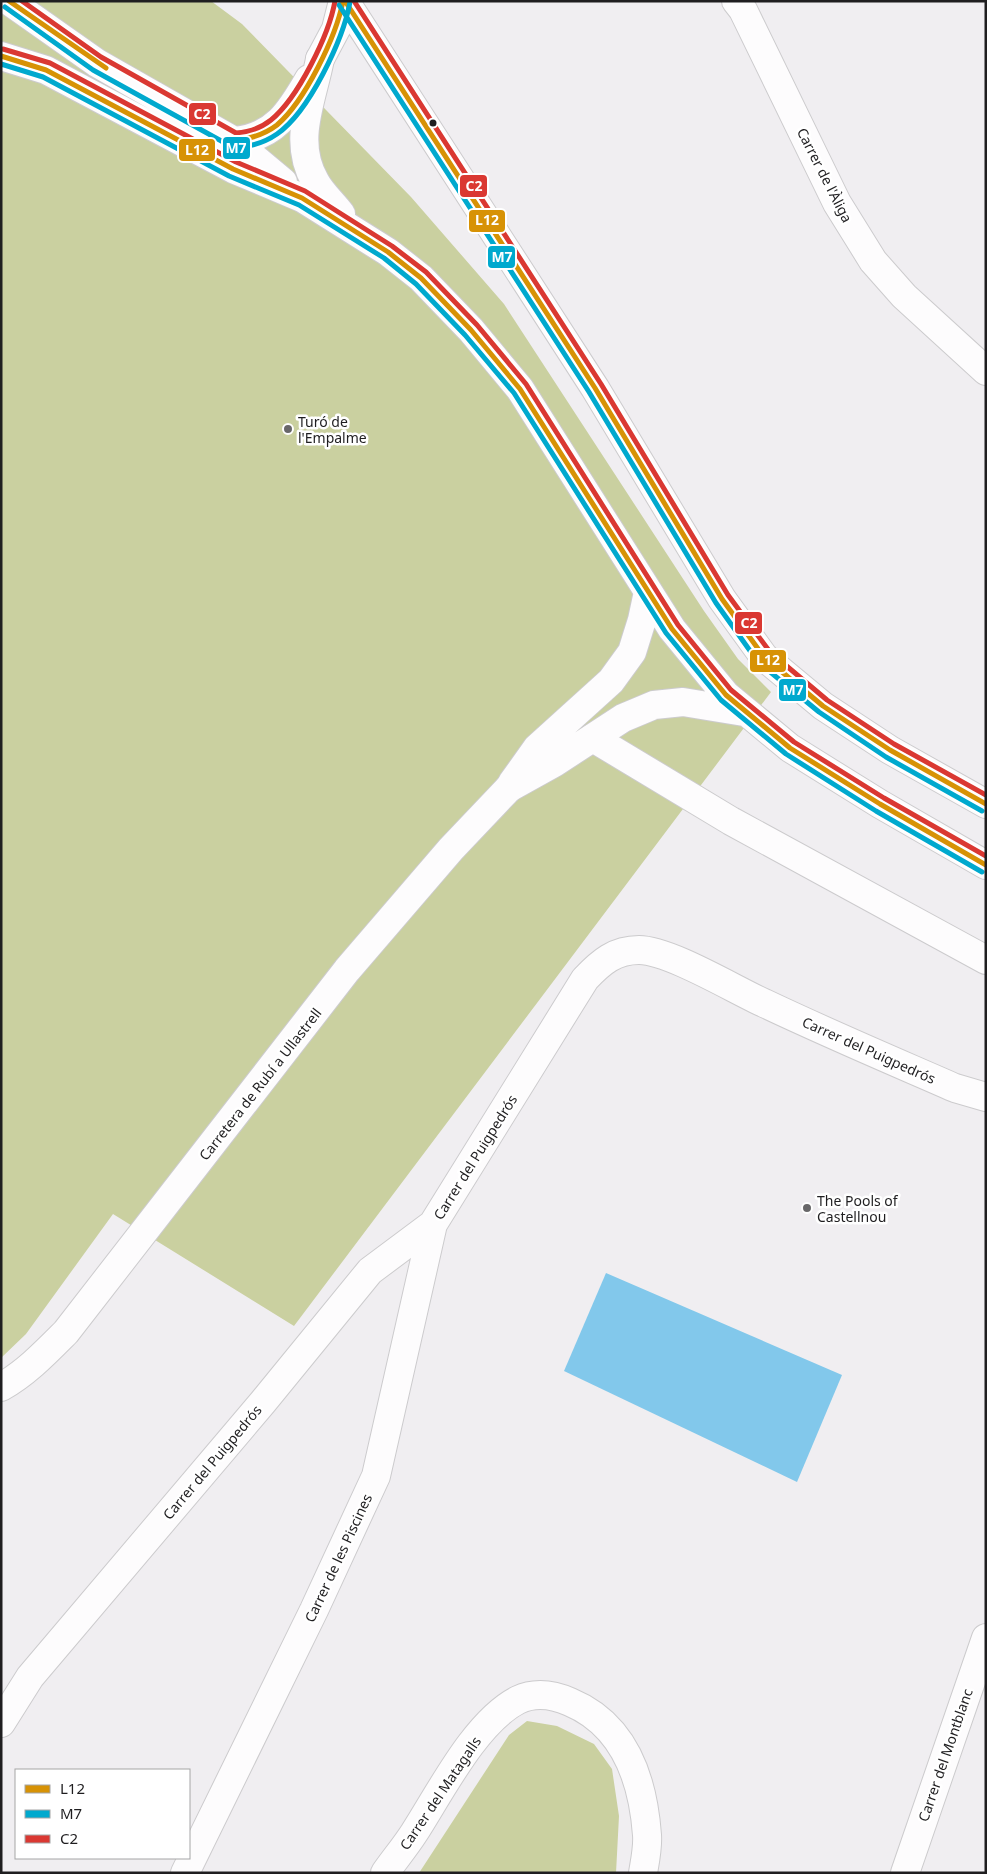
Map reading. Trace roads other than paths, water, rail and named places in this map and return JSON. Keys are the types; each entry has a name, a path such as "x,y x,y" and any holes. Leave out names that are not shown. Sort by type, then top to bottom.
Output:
{"street":[{"path":"9,1 105,67 234,141 302,198 388,252 421,278 453,310 496,359 545,428 672,630 744,712 790,748 880,804 986,865"},
{"path":"234,141 249,140 263,134 282,121 336,30 344,1"},
{"path":"344,1 595,388 722,599 764,657 823,706 890,750 986,804"},
{"name":"Carrer de l'Àliga","path":"736,1 743,10 837,204 873,261 904,296 986,372"},
{"path":"1,56 46,70 233,169 302,198"},
{"path":"320,58 303,132 305,158 315,182 351,228"},
{"path":"509,788 536,748 572,718 611,681 632,652 648,592"},
{"path":"509,788 623,718 654,705 683,702 744,712"},
{"path":"572,718 593,738 731,821 986,960"},
{"name":"Carretera de Rubí a Ullastrell","path":"5,1388 66,1332 347,970 451,849 509,788"},
{"name":"Carrer del Puigpedrós","path":"1,1723 30,1677 263,1402 370,1271 433,1224 585,978 600,963 621,951 642,950 666,956 764,1003 936,1080 986,1097"},
{"name":"Carrer de les Piscines","path":"185,1873 326,1585 376,1476 433,1224"},
{"name":"Carrer del Montblanc","path":"905,1873 986,1638"},
{"name":"Carrer del Matagalls","path":"385,1873 480,1732 518,1700 538,1695 558,1697 580,1706 610,1730 629,1756 640,1792 648,1837 643,1873"}],"water":[{"path":"606,1273 842,1375 797,1482 564,1371"}],"place":[{"name":"Turó de l'Empalme","path":"288,429"},
{"name":"The Pools of Castellnou","path":"807,1208"}]}
